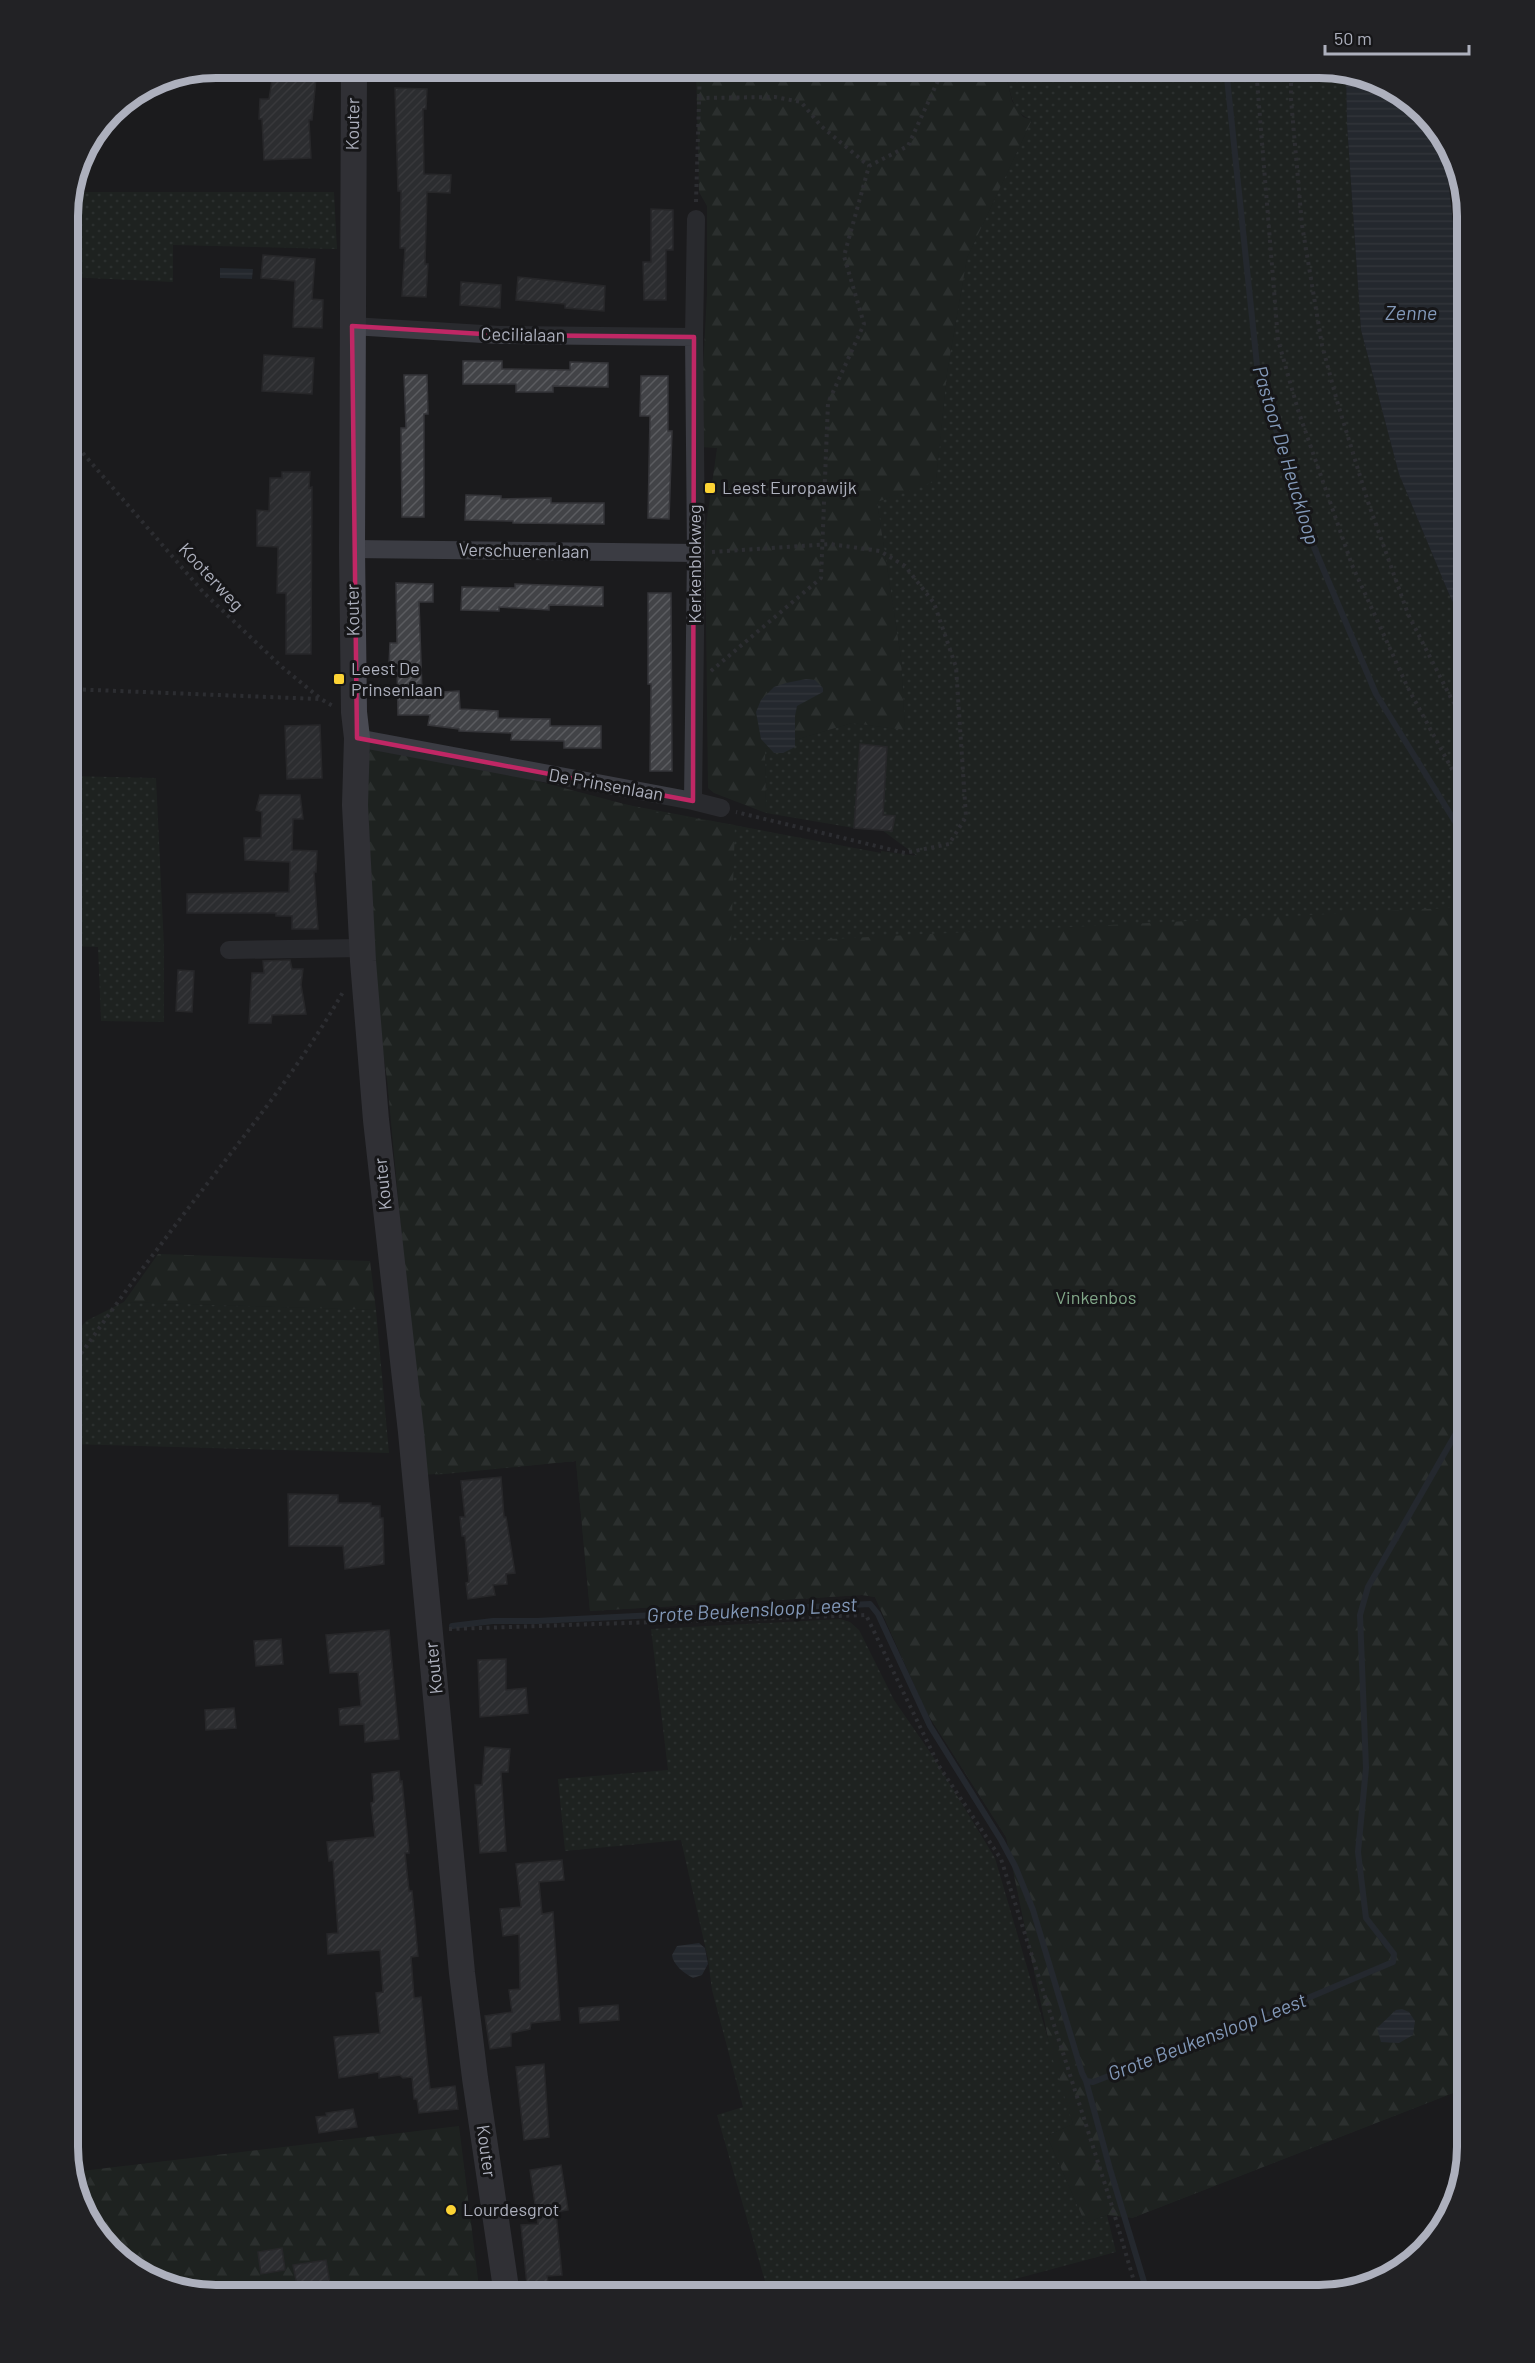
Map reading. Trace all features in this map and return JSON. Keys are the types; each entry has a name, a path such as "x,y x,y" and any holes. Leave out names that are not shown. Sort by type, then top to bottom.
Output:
{"street":[{"name":"Kouter","path":"354,78 352,549 354,712 357,738 355,805 362,955 376,1120 411,1432 464,1985 475,2078 506,2285"},
{"name":"Kerkenblokweg","path":"693,801 696,219"},
{"name":"Cecilialaan","path":"352,326 499,335 694,337"},
{"name":"Verschuerenlaan","path":"352,549 696,553"},
{"name":"De Prinsenlaan","path":"357,738 721,808"},
{"path":"229,950 362,955"}],"path":[{"path":"696,219 700,78"},
{"path":"693,687 821,578 828,404 864,324 844,256 868,166 908,146 939,78"},
{"path":"1257,78 1278,340 1295,400 1352,565 1407,686 1457,777"},
{"path":"1291,78 1302,225 1322,345 1368,502 1408,614 1457,707"},
{"path":"699,98 775,97 801,102 821,126 868,166"},
{"name":"Kooterweg","path":"78,448 204,593 282,667 321,699 354,712"},
{"path":"696,553 822,545 880,551 905,566 934,603 956,667 966,817 949,843 905,853 721,808"},
{"path":"78,689 321,699"},
{"path":"78,1358 159,1246 230,1156 317,1038 362,955"},
{"path":"430,1629 866,1615 939,1766 1001,1859 1112,2203 1135,2285"}],"highlighted area":[{"path":"352,326 499,335 694,337 693,801 357,738"}],"green space":[{"path":"696,78 1006,78 1012,101 1023,117 1032,120 967,258 947,373 936,481 877,502 901,658 905,730 852,723 765,749 766,813 714,793 708,788 705,533 717,448 699,447 707,293 707,206 699,192"},
{"name":"Vinkenbos","path":"1007,78 1328,78 1346,81 1361,330 1399,474 1457,611 1457,2109 1453,2093 1132,2218 1047,1934 1006,1837 927,1713 875,1597 862,1595 590,1611 576,1461 435,1475 375,757 881,853 881,851 917,856 882,830 854,828 766,813 765,749 852,723 905,730 901,658 877,502 936,480 947,373 967,258 1032,120 1019,111 1012,98"},
{"path":"80,192 334,192 337,249 173,245 173,282 78,277 78,207"},
{"name":"Vinkenbos","path":"364,735 662,814 735,825 731,944 1457,908 1457,2109 1453,2093 1132,2218 1107,2215 1085,2223 1047,2136 1073,2124 1052,2057 1006,1837 927,1713 875,1597 862,1595 590,1611 576,1461 424,1475 387,1079 379,1024"},
{"path":"78,776 156,778 164,947 164,1022 101,1021 98,947 78,946"},
{"path":"158,1254 370,1261 376,1310 124,1302"},
{"path":"124,1302 376,1310 389,1453 78,1444 78,1331 86,1321"},
{"path":"840,1619 850,1622 859,1630 894,1700 934,1758 995,1858 1073,2124 1047,2136 1085,2223 1107,2215 1116,2252 992,2285 766,2285 717,2115 743,2107 712,1990 708,1959 681,1840 565,1851 558,1779 668,1770 651,1629"},
{"path":"459,2126 479,2285 207,2285 172,2278 139,2262 112,2238 92,2208 81,2171"}],"water":[{"name":"Zenne","path":"1346,81 1380,92 1410,112 1434,139 1446,163 1457,259 1457,611 1399,474 1361,330"},
{"path":"220,268 253,269 252,279 220,278"},
{"path":"806,679 815,680 823,688 823,692 797,706 795,747 783,753 774,753 761,739 756,712 761,700 774,687"},
{"path":"699,1943 705,1948 708,1964 702,1975 693,1978 677,1965 672,1955 677,1946"},
{"path":"1402,2009 1409,2012 1415,2021 1413,2035 1399,2043 1381,2042 1377,2028 1396,2010"}],"building":[{"path":"272,78 316,78 312,120 309,120 311,158 264,160 262,119 259,119 260,99 269,99"},
{"path":"395,88 427,89 426,109 423,109 424,174 451,175 450,193 427,192 426,297 402,296 405,248 400,248 401,191 398,191"},
{"path":"651,209 673,210 673,250 666,250 666,300 644,300 643,262 651,262"},
{"path":"263,255 315,259 312,299 323,300 322,328 293,327 295,281 261,278"},
{"path":"518,277 605,286 604,311 565,308 565,304 516,300"},
{"path":"461,282 501,285 500,308 460,305"},
{"path":"264,355 314,358 312,394 262,391"},
{"path":"463,361 502,361 502,369 570,370 570,362 608,363 608,387 553,386 553,392 516,392 516,384 463,384"},
{"path":"404,375 427,375 428,414 424,414 424,517 402,517 401,428 406,428"},
{"path":"641,376 668,376 668,431 672,431 669,519 648,518 650,416 640,416"},
{"path":"282,472 310,472 309,488 312,487 311,654 286,654 286,593 277,593 278,547 257,546 257,510 269,511 270,478 282,478"},
{"path":"466,495 501,496 501,499 551,498 551,503 604,503 604,524 465,520"},
{"path":"396,583 433,584 433,602 419,602 422,693 459,691 460,709 498,711 498,718 550,719 550,726 601,726 601,748 564,748 564,741 511,740 512,733 459,731 459,729 428,725 430,715 398,715 397,665 389,665 390,643 397,643"},
{"path":"515,584 603,587 603,606 549,605 549,610 499,607 499,611 461,610 462,587 515,588"},
{"path":"648,593 671,593 672,771 650,771 651,684 648,684"},
{"path":"320,725 322,778 287,779 285,726"},
{"path":"860,744 887,747 883,815 895,816 892,831 854,828"},
{"path":"260,795 300,795 303,819 293,819 292,850 317,851 316,872 314,872 318,929 292,929 292,916 276,916 276,913 187,913 187,894 289,892 290,862 245,860 244,838 261,838 262,812 256,810"},
{"path":"290,960 292,969 303,969 301,985 306,1014 272,1015 271,1023 249,1023 252,973 264,973 263,961"},
{"path":"178,970 194,971 192,1012 176,1011"},
{"path":"501,1477 504,1517 506,1517 515,1573 506,1574 507,1584 493,1585 495,1595 468,1599 466,1583 469,1582 465,1536 462,1536 460,1517 465,1517 461,1481"},
{"path":"288,1494 338,1495 338,1503 371,1503 371,1506 380,1506 380,1518 383,1518 384,1564 345,1569 343,1546 289,1546"},
{"path":"389,1630 399,1739 365,1742 364,1724 340,1725 339,1709 361,1706 358,1672 330,1673 326,1635"},
{"path":"281,1639 283,1664 256,1666 254,1641"},
{"path":"506,1659 506,1690 526,1688 528,1713 480,1717 478,1660"},
{"path":"234,1708 236,1728 206,1730 205,1710"},
{"path":"485,1747 510,1749 508,1772 501,1772 506,1851 480,1853 475,1785 482,1785"},
{"path":"399,1771 409,1853 405,1853 409,1891 412,1891 418,1956 411,1957 414,1998 421,1997 430,2089 455,2086 458,2109 419,2113 417,2099 414,2099 412,2077 403,2078 400,2075 379,2078 379,2072 339,2078 334,2037 380,2033 376,1993 383,1992 380,1950 328,1954 327,1934 338,1933 333,1860 329,1861 327,1842 375,1837 371,1803 374,1802 372,1774"},
{"path":"562,1860 564,1880 539,1882 542,1914 553,1912 560,2020 531,2023 530,2029 511,2033 511,2046 490,2049 485,2016 512,2012 509,1990 520,1989 519,1934 503,1936 500,1909 521,1907 516,1864"},
{"path":"618,2005 619,2020 580,2023 579,2008"},
{"path":"544,2064 549,2137 524,2140 516,2067"},
{"path":"353,2109 357,2127 319,2133 316,2117"},
{"path":"561,2165 568,2210 556,2212 562,2275 547,2276 548,2285 527,2285 521,2225 538,2224 530,2170"},
{"path":"282,2248 285,2270 261,2274 258,2252"},
{"path":"326,2260 330,2285 297,2285 293,2265"}],"waterway":[{"name":"Pastoor De Heuckloop","path":"1227,78 1257,365 1303,521 1376,694 1457,825"},
{"name":"Grote Beukensloop Leest","path":"452,1626 493,1621 537,1621 870,1604 878,1614 930,1726 1015,1866 1033,1910 1082,2073 1086,2081 1093,2082 1270,2014 1393,1962 1394,1954 1366,1918 1358,1852 1366,1768 1360,1615 1368,1587 1457,1431"},
{"path":"1086,2081 1145,2285"}],"place":[{"name":"Leest Europawijk","path":"710,488"},
{"name":"Leest De Prinsenlaan","path":"339,679"},
{"name":"Lourdesgrot","path":"451,2210"}]}
